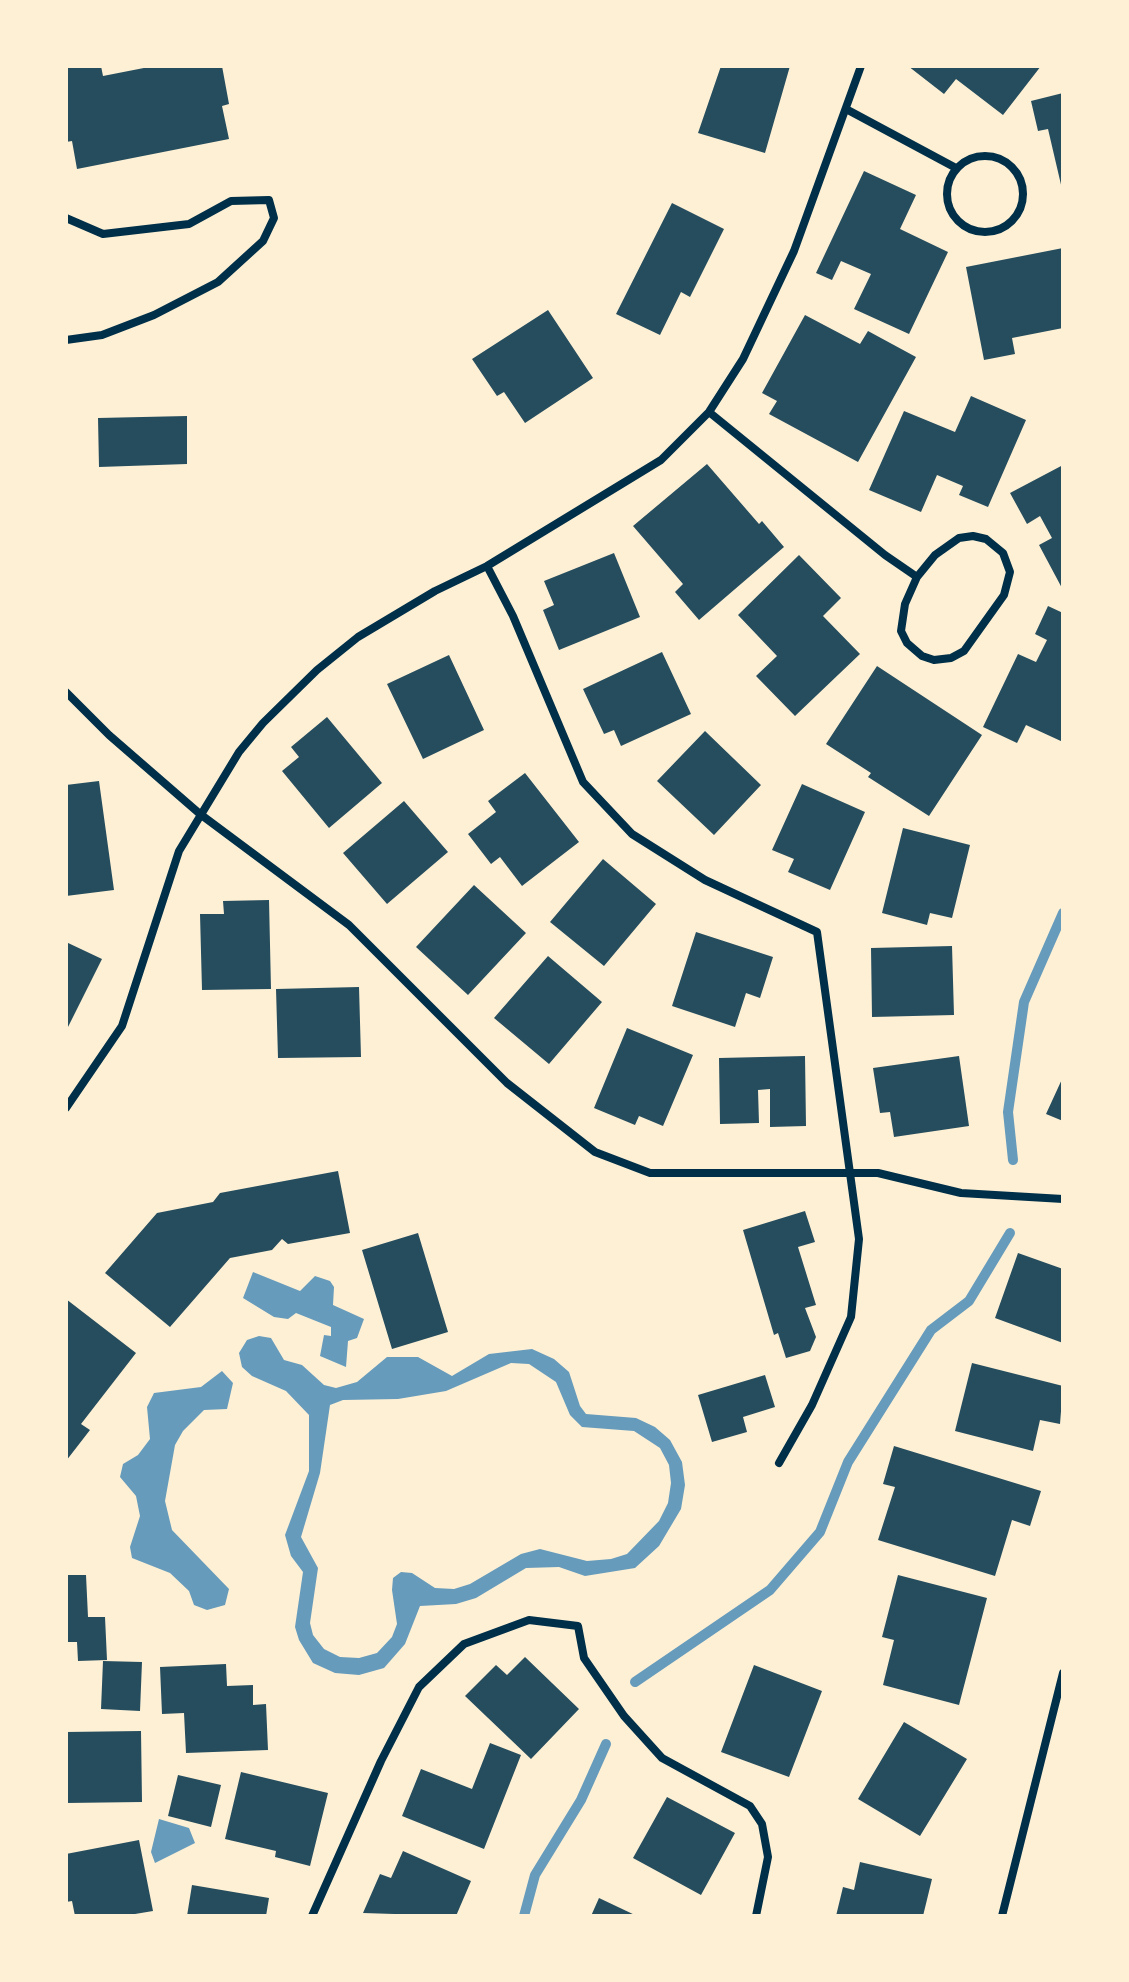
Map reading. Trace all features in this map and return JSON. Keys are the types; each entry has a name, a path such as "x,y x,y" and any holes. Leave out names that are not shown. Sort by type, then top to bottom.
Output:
{"street":[{"path":"66,1108 122,1026 179,851 239,752 317,670 358,637 435,591 487,566 661,460 709,412 743,359 794,251 861,66"},
{"path":"846,109 956,168"},
{"path":"984,155 1006,162 1021,179 1023,195 1015,218 1002,228 989,232 976,231 957,220 950,211 946,190 956,168 984,155"},
{"path":"66,218 103,234 189,224 231,201 269,200 274,218 263,241 218,282 154,315 102,335 66,340"},
{"path":"709,412 885,555 917,577"},
{"path":"973,536 995,544 1003,553 1010,572 1004,595 972,642 951,658 934,660 913,650 901,631 901,615 917,577 945,547 959,538 973,536"},
{"path":"487,566 513,616 583,782 644,842 705,880 817,932 859,1239 851,1317 812,1405 779,1463"},
{"path":"66,692 109,735 200,814 349,925 507,1083 595,1152 650,1173 890,1175 989,1196 1063,1199"},
{"path":"312,1916 381,1761 419,1687 464,1644 529,1620 578,1626 584,1658 624,1716 662,1758 750,1806 762,1824 768,1857 756,1916"},
{"path":"1002,1916 1063,1673"}],"water":[{"path":"253,1272 300,1291 315,1276 330,1281 334,1287 333,1305 364,1319 357,1338 348,1341 346,1367 320,1356 324,1335 331,1336 331,1327 296,1313 288,1319 274,1317 243,1298"},
{"path":"259,1336 271,1338 284,1360 302,1365 324,1385 336,1388 357,1382 387,1357 418,1357 452,1376 489,1354 532,1349 554,1359 569,1372 580,1406 586,1414 636,1418 655,1427 670,1440 682,1462 685,1485 681,1509 659,1546 635,1568 585,1576 559,1567 526,1568 476,1598 456,1604 420,1606 405,1644 384,1668 359,1675 335,1673 313,1663 299,1640 295,1627 303,1572 291,1556 285,1535 309,1471 309,1415 286,1391 252,1376 242,1367 239,1353 247,1340","holes":["511,1363 529,1364 556,1382 570,1415 582,1427 634,1431 660,1448 669,1465 671,1483 668,1503 659,1521 627,1554 611,1559 587,1561 540,1549 521,1554 470,1584 454,1589 435,1588 412,1573 401,1572 393,1578 392,1590 397,1624 392,1637 377,1653 359,1658 340,1657 324,1649 313,1635 310,1623 318,1568 301,1537 320,1473 330,1405 343,1400 398,1399 446,1391"]},
{"path":"222,1371 233,1383 227,1409 204,1410 183,1431 175,1445 165,1501 172,1530 229,1589 225,1605 207,1610 194,1605 189,1591 170,1573 132,1558 130,1547 140,1516 136,1496 120,1477 123,1464 138,1455 150,1439 147,1407 154,1393 201,1387"},
{"path":"159,1819 189,1828 195,1843 155,1863 151,1852"}],"building":[{"path":"66,66 101,66 103,76 154,66 222,66 229,104 222,106 229,139 77,169 72,141 66,142"},
{"path":"721,66 790,66 765,153 698,133"},
{"path":"908,66 1041,66 1003,115 956,79 944,94"},
{"path":"1063,93 1062,189 1048,129 1038,131 1031,101"},
{"path":"864,171 916,195 900,229 948,252 909,334 854,309 871,274 841,261 832,280 816,273"},
{"path":"672,203 724,229 690,297 681,292 660,335 616,314"},
{"path":"1063,248 1063,328 1012,338 1015,354 984,360 966,267"},
{"path":"548,310 593,378 525,423 504,392 497,396 472,359"},
{"path":"805,315 860,344 868,331 916,357 858,462 769,414 777,401 762,393"},
{"path":"971,396 1026,420 988,507 959,495 963,486 937,475 921,512 869,490 904,411 955,432"},
{"path":"187,416 187,464 99,467 98,418"},
{"path":"707,464 759,524 762,521 784,547 699,620 675,592 683,584 633,526"},
{"path":"1063,465 1063,590 1039,545 1052,538 1040,516 1027,524 1010,493"},
{"path":"614,553 640,617 559,650 543,610 554,605 544,581"},
{"path":"799,555 841,598 823,616 860,654 795,716 756,676 777,656 738,615"},
{"path":"1048,606 1063,613 1063,742 1026,725 1017,743 983,727 1018,654 1036,662 1047,640 1035,634"},
{"path":"662,652 691,714 621,746 614,730 604,734 583,689"},
{"path":"449,655 484,730 423,759 387,684"},
{"path":"877,666 982,735 929,816 868,777 871,773 826,744"},
{"path":"327,717 382,783 329,828 282,771 299,757 291,747"},
{"path":"705,731 761,785 714,835 657,781"},
{"path":"525,773 579,842 522,886 500,857 491,864 468,834 496,812 488,801"},
{"path":"99,781 114,890 66,896 66,785"},
{"path":"802,784 865,812 830,890 788,872 794,859 772,850"},
{"path":"404,801 448,852 387,904 343,853"},
{"path":"903,828 970,845 952,918 930,913 927,925 882,913"},
{"path":"603,859 656,904 604,966 550,922"},
{"path":"474,885 526,933 468,995 416,947"},
{"path":"269,900 271,989 202,990 200,914 224,914 223,901"},
{"path":"696,932 773,957 760,998 746,993 735,1027 672,1006"},
{"path":"66,942 102,959 66,1031"},
{"path":"952,946 954,1015 872,1017 871,948"},
{"path":"548,956 602,1002 549,1064 494,1018"},
{"path":"359,987 361,1057 278,1058 276,989"},
{"path":"627,1028 693,1055 663,1126 639,1116 635,1125 594,1108"},
{"path":"805,1056 806,1126 770,1127 770,1089 758,1090 759,1123 720,1124 719,1058"},
{"path":"959,1056 969,1126 894,1137 890,1112 880,1113 873,1068"},
{"path":"1063,1077 1063,1121 1046,1114"},
{"path":"338,1171 350,1233 288,1244 282,1239 272,1250 230,1258 170,1327 105,1273 157,1213 213,1202 220,1193"},
{"path":"805,1211 815,1242 798,1247 816,1305 805,1308 816,1337 810,1351 786,1358 778,1333 774,1335 743,1230"},
{"path":"418,1233 448,1332 392,1349 362,1250"},
{"path":"1018,1253 1063,1269 1063,1343 995,1318"},
{"path":"66,1299 136,1353 81,1424 90,1430 66,1461"},
{"path":"972,1363 1063,1386 1060,1424 1040,1420 1033,1451 955,1431"},
{"path":"765,1375 775,1407 743,1417 747,1432 712,1442 698,1395"},
{"path":"894,1446 1041,1491 1030,1526 1012,1520 995,1576 878,1540 895,1487 883,1484"},
{"path":"66,1575 86,1575 88,1617 105,1617 107,1660 78,1661 77,1642 66,1642"},
{"path":"898,1575 987,1598 959,1705 883,1685 894,1640 882,1637"},
{"path":"525,1657 579,1709 531,1759 465,1696 496,1665 507,1675"},
{"path":"103,1661 142,1662 140,1711 101,1709"},
{"path":"226,1664 227,1686 253,1685 253,1705 266,1704 268,1750 186,1753 184,1713 162,1714 160,1667"},
{"path":"754,1665 822,1691 789,1777 721,1752"},
{"path":"904,1722 967,1759 920,1836 858,1799"},
{"path":"141,1731 142,1802 66,1803 66,1732"},
{"path":"490,1743 521,1755 484,1849 402,1816 421,1769 472,1789"},
{"path":"241,1772 328,1793 310,1866 275,1857 276,1851 225,1839"},
{"path":"178,1775 221,1785 211,1827 168,1816"},
{"path":"667,1797 735,1833 701,1895 633,1858"},
{"path":"139,1840 153,1911 123,1916 75,1916 72,1901 66,1902 66,1854"},
{"path":"403,1851 471,1881 456,1916 363,1913 380,1874 391,1878"},
{"path":"860,1862 932,1879 923,1916 836,1916 843,1887 854,1890"},
{"path":"192,1885 269,1898 266,1916 187,1916"},
{"path":"599,1898 637,1916 591,1916"}],"waterway":[{"path":"1013,1160 1008,1112 1024,1002 1063,913"},
{"path":"635,1682 770,1590 820,1532 848,1462 931,1330 969,1301 1010,1233"},
{"path":"524,1916 535,1875 581,1800 606,1744"}]}
